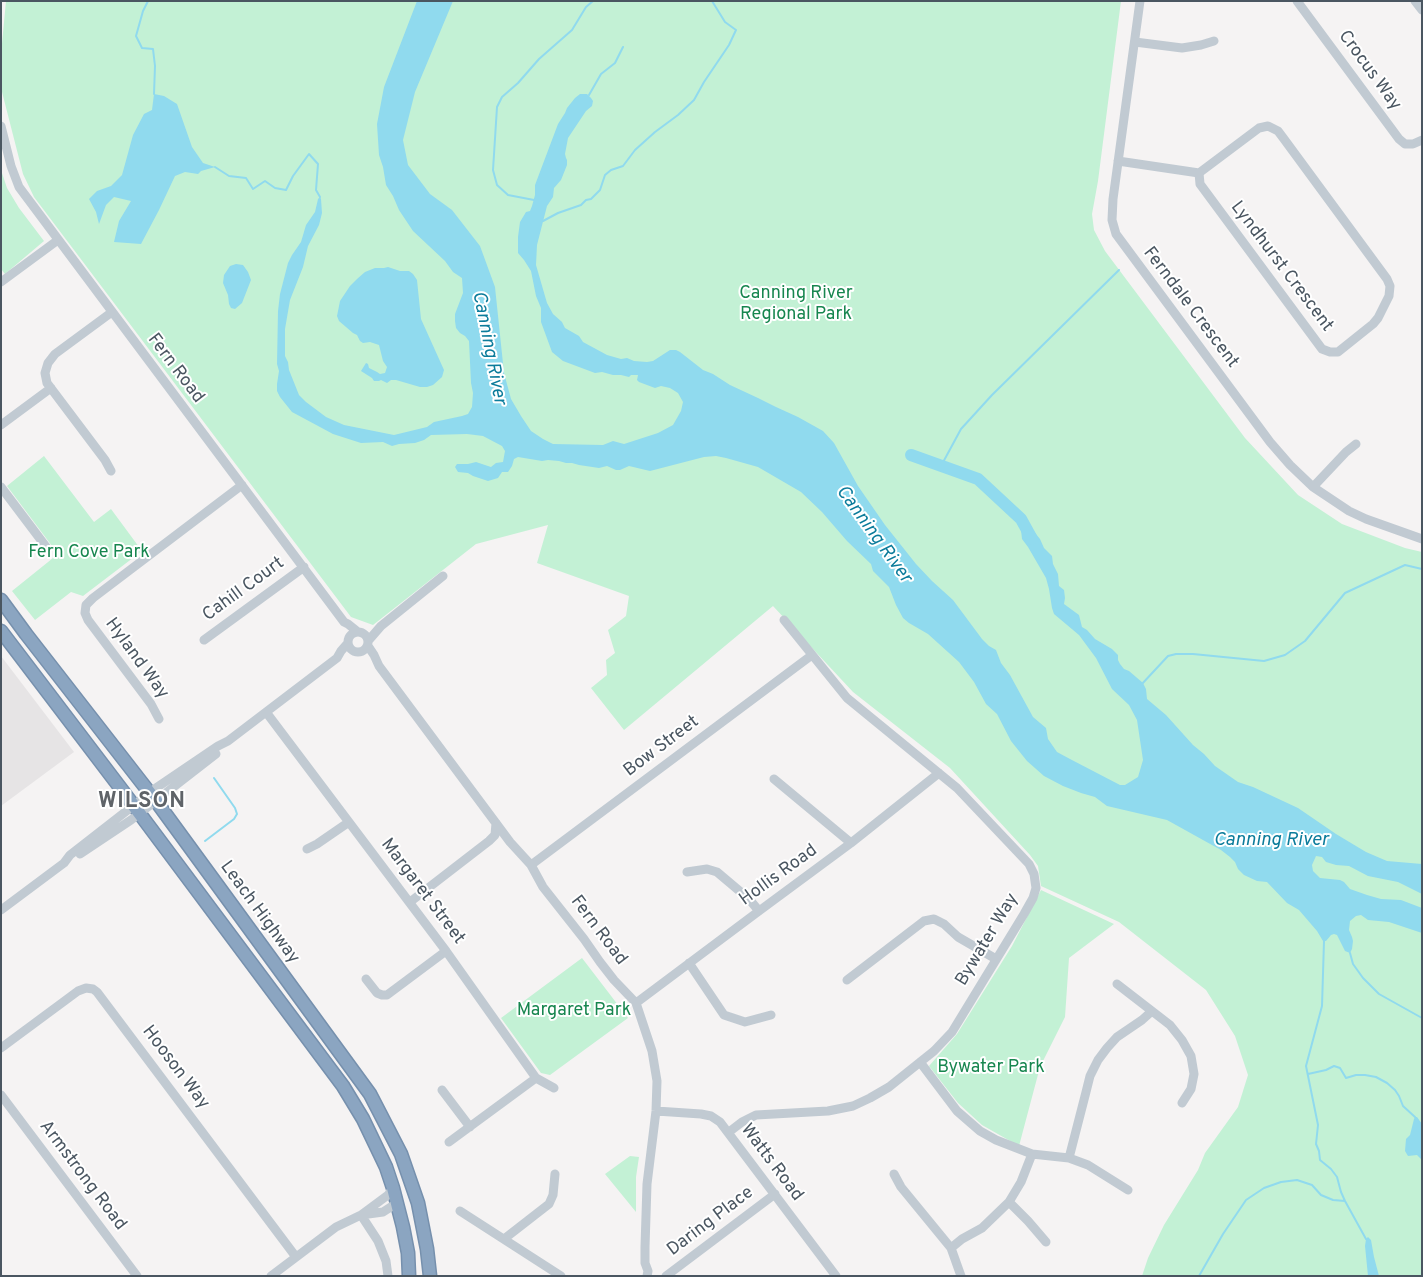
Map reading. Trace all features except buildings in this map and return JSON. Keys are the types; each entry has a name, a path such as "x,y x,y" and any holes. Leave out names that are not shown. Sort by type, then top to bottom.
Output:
{"highway":[{"name":"Leach Highway","path":"1,600 152,797 370,1094 401,1154 418,1203 430,1276"},
{"name":"Leach Highway","path":"1,631 343,1086 378,1151 393,1188 408,1253 410,1276"},
{"path":"384,1122 396,1154 404,1186 397,1203"}],"street":[{"name":"Ferndale Crescent","path":"1140,1 1112,212 1113,227 1116,234 1270,442 1290,465 1313,487 1342,507 1366,519 1422,539"},
{"name":"Crocus Way","path":"1297,1 1398,139 1405,144 1413,144 1422,140"},
{"path":"1415,1 1422,10"},
{"path":"1134,42 1182,48 1214,41"},
{"name":"Lyndhurst Crescent","path":"1268,126 1278,131 1387,279 1390,286 1389,296 1373,324 1338,352 1322,349 1200,184 1199,173 1259,128 1268,126"},
{"name":"Fern Road","path":"1,127 11,166 19,187 344,622 348,624 362,643 368,660 379,666 515,848 531,865 543,887 584,939 603,967 636,1003 654,1058 657,1081 656,1111 647,1184 645,1263 641,1276"},
{"path":"1118,161 1199,173"},
{"path":"1,282 58,240"},
{"path":"111,471 105,460 47,383 44,373 48,363 55,354 112,312"},
{"path":"1,425 51,388"},
{"path":"1313,487 1356,444"},
{"name":"Hyland Way","path":"159,719 151,704 88,620 86,605 92,598 242,485"},
{"path":"1,487 47,548"},
{"name":"Cahill Court","path":"204,640 304,567"},
{"path":"337,658 343,658 362,643 373,628 381,626 443,576"},
{"name":"Bywater Way","path":"729,1132 756,1114 828,1111 853,1106 889,1087 934,1051 952,1032 1033,898 1036,888 1034,874 1029,864 957,788 847,698 784,620"},
{"name":"Fern Road","path":"344,622 350,648 362,643"},
{"path":"1,910 64,863 70,856 222,750 228,741 337,658 353,634 362,643"},
{"name":"Bow Street","path":"531,865 812,654"},
{"name":"Margaret Street","path":"266,712 410,902 536,1078 554,1088"},
{"name":"Hollis Road","path":"636,1003 851,843 939,773"},
{"path":"774,779 851,843"},
{"path":"307,849 349,822"},
{"path":"410,902 490,841 494,835 496,823"},
{"path":"688,872 707,870 717,872 749,898 759,911"},
{"path":"847,980 924,921 934,919 944,924 958,937 996,959"},
{"path":"366,979 377,993 387,995 446,951"},
{"path":"689,963 724,1015 745,1022 771,1015"},
{"path":"1117,984 1170,1025 1182,1040 1191,1056 1194,1074 1190,1089 1182,1103"},
{"name":"Hooson Way","path":"1,1048 78,992 86,988 93,989 296,1257"},
{"path":"1069,1158 1090,1076 1098,1060 1117,1038 1152,1011"},
{"path":"920,1062 957,1111 980,1131 996,1140 1032,1154 1069,1158 1088,1165 1128,1190"},
{"path":"449,1142 536,1078"},
{"path":"442,1090 470,1127"},
{"name":"Armstrong Road","path":"1,1095 137,1276"},
{"name":"Watts Road","path":"656,1111 702,1114 711,1116 720,1122 834,1275"},
{"path":"952,1248 982,1228 1009,1202 1021,1182 1032,1154"},
{"path":"504,1240 549,1204 553,1196 555,1174"},
{"path":"894,1174 901,1187 952,1248 961,1276"},
{"path":"271,1276 336,1227 361,1215 393,1188"},
{"name":"Daring Place","path":"666,1276 775,1194"},
{"path":"1009,1202 1046,1242"},
{"path":"361,1215 383,1212 397,1203"},
{"path":"460,1211 561,1276"},
{"path":"361,1215 378,1241 386,1261 388,1276"},
{"name":"Fern Road","path":"645,1263 648,1271 647,1276"}],"shaded area":[{"path":"1,656 74,752 1,806"}],"green space":[{"name":"Canning River Regional Park","path":"6,1 1121,1 1092,214 1094,230 1105,251 1245,438 1298,495 1342,524 1405,548 1422,552 1422,1276 1142,1276 1148,1258 1164,1225 1198,1170 1205,1153 1238,1107 1248,1075 1235,1036 1206,990 1119,922 1041,886 1038,866 1030,855 950,768 853,692 773,606 624,730 591,688 607,675 606,660 615,653 608,630 626,616 629,596 537,563 548,525 476,544 373,625 351,617 34,197 23,174 1,88 1,54"},
{"path":"1,170 7,188 19,208 44,241 5,274 1,269"},
{"name":"Fern Cove Park","path":"44,456 94,522 111,509 142,551 83,596 71,592 35,620 12,591 58,554 7,486"},
{"name":"Bywater Park","path":"1041,890 1114,924 1069,958 1065,1017 1040,1067 1019,1146 982,1125 958,1103 929,1066 957,1034 1012,946"},
{"name":"Margaret Park","path":"582,958 628,1018 550,1075 541,1073 501,1018"},
{"path":"630,1156 639,1157 636,1177 636,1212 605,1174"}],"water":[{"name":"Canning River","path":"417,1 453,1 415,92 403,140 408,165 430,194 452,210 480,246 495,287 504,373 511,399 531,431 553,444 603,445 613,441 624,444 658,433 673,425 681,411 683,402 678,393 670,388 661,386 655,388 639,382 637,380 638,375 631,375 629,377 602,372 595,373 563,361 552,352 541,322 541,308 536,296 531,271 518,253 520,222 532,206 535,185 558,124 575,98 580,94 587,94 593,101 592,106 586,111 568,138 565,154 567,165 561,180 554,188 553,197 547,206 537,245 536,265 547,303 553,314 562,322 565,328 579,336 583,342 607,355 621,359 627,358 634,361 647,362 653,361 670,350 676,350 703,370 730,385 823,431 834,443 858,486 885,525 916,564 953,600 982,639 996,650 1001,663 1010,675 1033,717 1046,728 1048,739 1057,752 1120,785 1125,785 1138,777 1143,760 1137,720 1129,705 1112,689 1096,658 1079,635 1054,614 1046,578 1022,539 1021,530 1025,525 1030,527 1040,539 1044,548 1052,556 1053,564 1058,574 1059,586 1064,590 1064,604 1079,615 1082,627 1118,655 1118,660 1124,669 1143,683 1147,699 1166,715 1215,766 1238,782 1298,808 1366,852 1387,861 1422,864 1422,894 1398,882 1368,876 1349,866 1326,862 1322,857 1316,856 1312,865 1313,871 1320,878 1340,880 1350,889 1367,895 1381,899 1401,900 1422,908 1422,933 1389,922 1368,920 1361,915 1356,916 1350,921 1349,930 1353,941 1352,949 1350,953 1345,951 1337,935 1331,935 1326,941 1323,941 1299,910 1287,903 1267,882 1257,881 1244,875 1238,869 1235,862 1221,850 1167,820 1107,806 1095,797 1063,786 1044,776 1027,761 1011,741 997,714 986,704 974,682 959,662 928,634 903,618 889,587 873,571 871,564 801,492 758,467 716,456 704,457 650,471 629,466 616,470 607,466 599,468 559,461 542,461 518,457 514,459 508,472 502,472 498,478 488,481 468,473 458,472 455,467 457,464 476,462 491,467 496,463 503,462 505,451 502,446 483,436 467,434 431,435 415,443 392,446 383,442 361,443 333,434 292,412 277,391 280,294 288,263 301,242 306,225 315,212 320,197 322,213 319,225 308,246 303,267 290,300 285,329 285,356 299,395 326,417 344,425 394,435 427,427 434,422 468,414 472,407 473,393 469,341 456,328 455,321 455,314 463,293 462,278 453,272 445,261 413,231 386,185 379,155 377,124 384,87"},
{"path":"154,94 164,96 177,104 192,147 203,163 215,167 201,171 198,174 185,172 175,176 141,244 114,242 119,221 131,201 114,197 106,205 99,224 96,212 89,199 97,191 111,186 122,175 133,135 144,114 152,110"},
{"path":"236,264 243,265 251,280 242,303 235,309 231,308 229,304 228,295 223,283 224,275 230,266"},
{"path":"388,267 400,271 409,271 417,280 421,319 444,370 442,377 433,385 420,387 396,380 391,380 387,383 381,380 374,381 361,371 366,363 369,368 380,374 385,373 387,367 383,361 379,345 360,341 357,335 339,321 337,316 340,301 357,279 365,272 375,268"},
{"path":"1415,1117 1422,1124 1422,1160 1417,1155 1408,1156 1405,1151 1406,1139 1410,1135"},
{"path":"1368,1237 1371,1240 1379,1276 1368,1276 1365,1246"}],"waterway":[{"path":"148,1 136,36 142,48 153,49 155,66 154,94"},
{"path":"534,200 508,195 497,185 493,170 497,107 502,97 518,83 539,59 572,30 586,7 593,1"},
{"path":"543,221 591,199 600,190 605,175 611,170 623,166 635,150 694,100 729,45 736,30 725,22 712,1"},
{"path":"589,95 601,74 615,63 623,47"},
{"path":"215,167 229,176 246,178 253,189 265,181 275,188 286,190 293,176 309,154 318,164 316,190 320,197"},
{"path":"941,466 961,429 992,395 1119,270"},
{"path":"911,455 978,479 1021,519 1032,539"},
{"path":"1141,685 1168,656 1176,654 1264,661 1285,655 1305,641 1345,593 1405,565 1422,569"},
{"path":"205,841 234,819 237,814 235,808 214,778"},
{"path":"1324,941 1322,1006 1306,1066 1318,1125 1316,1144 1320,1160 1337,1177 1345,1201 1366,1239"},
{"path":"1350,953 1353,964 1363,978 1379,994 1422,1018"},
{"path":"1308,1074 1334,1066 1340,1068 1346,1078 1356,1075 1376,1077 1395,1090 1403,1106 1415,1117"},
{"path":"1199,1276 1223,1234 1246,1200 1264,1188 1281,1182 1297,1180 1312,1185 1321,1195 1333,1200 1345,1201"}],"district":[{"name":"WILSON","path":"142,803"}]}
